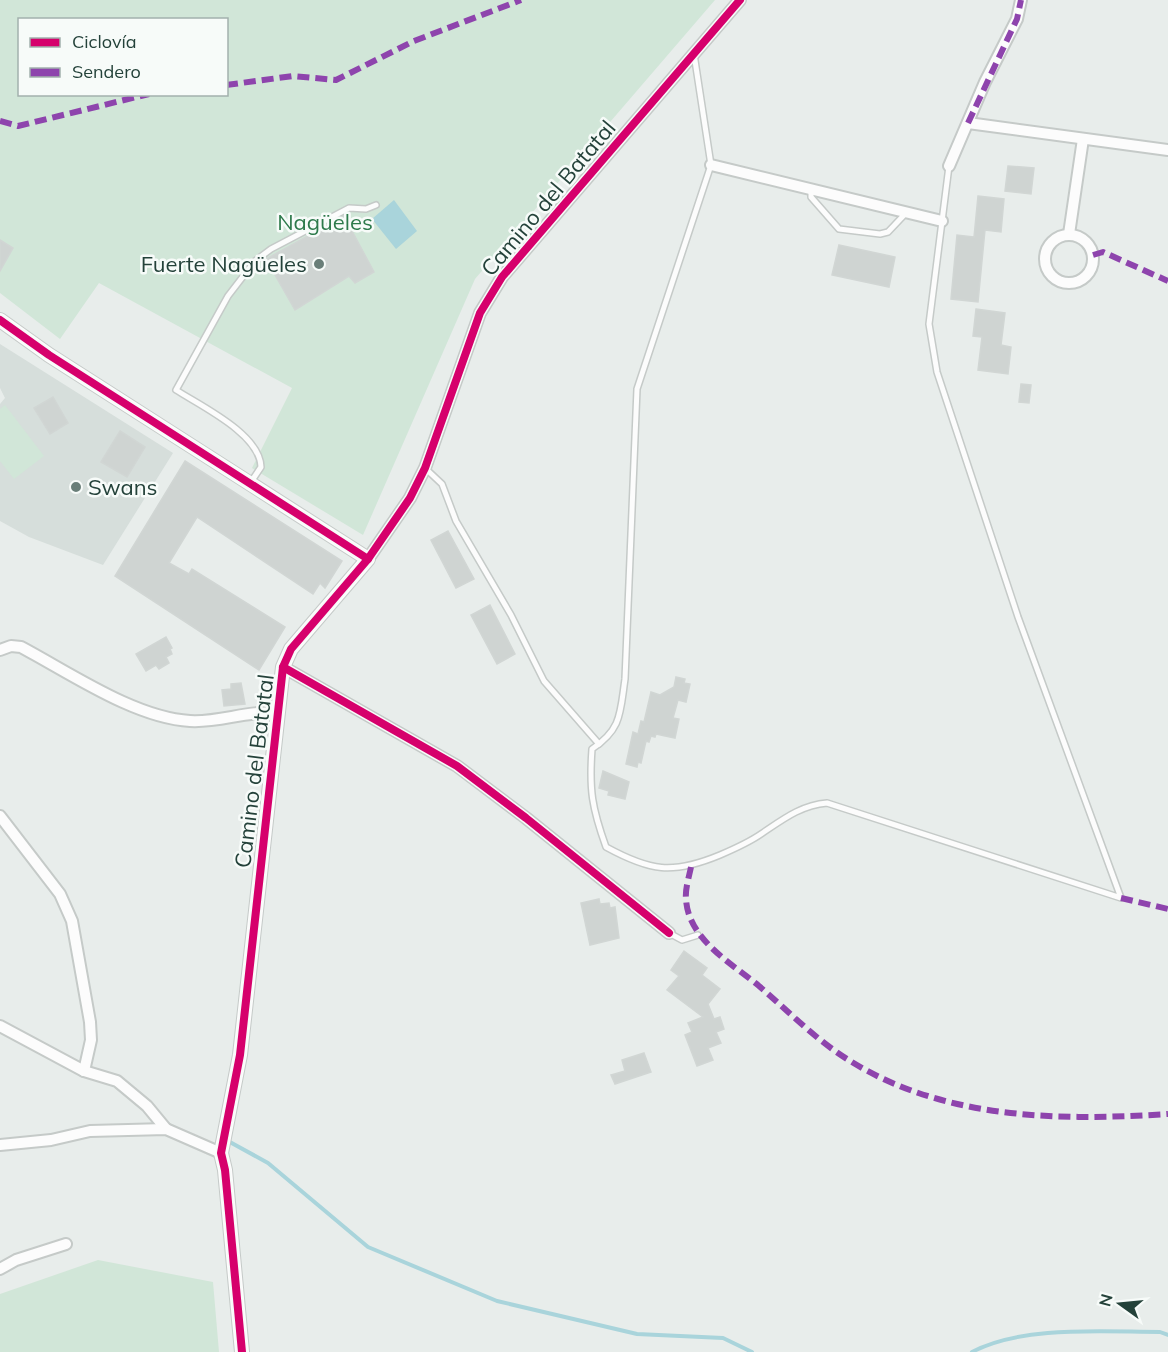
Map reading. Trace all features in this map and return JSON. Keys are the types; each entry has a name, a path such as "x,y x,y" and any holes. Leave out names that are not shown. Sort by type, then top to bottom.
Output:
{"street":[{"name":"Camino del Batatal","path":"221,1153 240,1055 283,667 291,649 368,559 410,498 425,468 480,313 502,277 740,0"},
{"path":"949,166 1017,19 1021,0"},
{"path":"968,123 1168,150"},
{"path":"1069,234 1083,139"},
{"path":"711,165 942,221"},
{"path":"1069,234 1085,240 1090,247 1093,262 1085,277 1070,283 1052,277 1047,271 1044,257 1051,242 1069,234"},
{"path":"0,320 49,355 368,559"},
{"path":"0,650 11,646 21,647 118,699 168,718 209,721 263,711 277,713"},
{"path":"283,667 457,766 526,818 669,933"},
{"path":"0,816 60,894 72,921 90,1022 90,1047 84,1071"},
{"path":"0,1026 84,1071 117,1081 147,1107 166,1129"},
{"path":"0,1145 51,1140 90,1131 166,1129 221,1153 225,1170 242,1352"},
{"path":"0,1269 16,1260 66,1244"}],"lane":[{"path":"694,52 711,165 637,389 625,679 618,721 610,737 592,749 589,785 593,811 606,847 639,862 658,868 691,867 748,843 795,811 813,804 827,803 1121,898 1018,617 937,372 929,324 949,166"},
{"path":"811,189 811,197 839,229 880,234 888,232 907,212"},
{"path":"250,484 261,467 254,447 242,433 176,390 228,296 255,261 271,249 349,208 366,209 376,205"},
{"path":"425,468 442,484 456,521 511,615 544,681 598,744"},
{"path":"669,933 682,940 698,935"}],"shaded area":[{"name":"Swans","path":"0,344 173,453 103,565 29,537 0,521 0,404 5,398 0,388"}],"green space":[{"name":"Nagüeles","path":"0,0 715,0 475,279 363,535 252,468 292,388 99,283 60,339 0,293"},
{"path":"5,405 44,456 14,479 0,461 0,409"},
{"path":"98,1260 213,1282 219,1352 0,1352 0,1294"}],"water":[{"path":"394,200 417,231 396,249 372,219"}],"building":[{"path":"1008,166 1034,168 1031,194 1005,191"},
{"path":"978,196 1004,199 1001,232 985,230 978,302 951,299 957,235 974,237"},
{"name":"Fuerte Nagüeles","path":"344,216 374,272 355,283 349,276 295,310 266,259"},
{"path":"0,240 13,248 0,271"},
{"path":"839,245 895,257 889,287 832,275"},
{"path":"976,309 1005,313 1001,345 1011,347 1008,374 978,370 982,337 973,336"},
{"path":"1021,384 1031,385 1029,403 1019,402"},
{"path":"53,397 68,423 50,434 34,408"},
{"path":"120,431 145,447 127,477 101,462"},
{"path":"185,461 342,561 325,588 320,583 313,594 197,517 169,563 189,574 192,569 285,627 259,670 115,576"},
{"path":"448,531 474,579 456,588 431,540"},
{"path":"490,605 515,654 497,664 471,615"},
{"path":"166,637 172,648 170,649 172,654 166,657 169,663 159,669 156,665 146,671 136,654"},
{"path":"676,677 685,679 684,683 690,684 686,702 678,700 673,718 679,719 675,738 656,734 655,737 651,736 649,742 646,741 641,763 638,762 637,767 626,764 633,732 638,734 641,721 644,722 651,692 660,695 674,687"},
{"path":"241,683 245,704 224,706 222,690 231,689 231,684"},
{"path":"603,771 629,782 625,799 608,795 609,791 599,788"},
{"path":"599,899 600,904 609,903 610,908 615,907 619,938 590,945 581,903"},
{"path":"684,951 707,968 702,975 720,989 708,1004 714,1019 720,1017 724,1029 716,1032 721,1043 708,1048 713,1060 697,1066 685,1035 692,1032 688,1023 703,1017 667,990 679,976 671,970"},
{"path":"644,1053 651,1072 615,1084 611,1075 625,1071 622,1060"}],"waterway":[{"path":"228,1141 268,1163 368,1247 497,1301 637,1334 723,1338 752,1352"},
{"path":"972,1352 992,1343 1039,1334 1114,1331 1160,1332 1168,1335"}],"marked path":[{"path":"228,85 293,76 336,80 414,41 521,0"},
{"path":"968,123 1017,19 1021,0"},
{"path":"0,121 18,126 141,96"},
{"path":"1093,255 1103,252 1168,281"},
{"path":"691,867 686,899 689,913 694,926 713,949 824,1043 847,1059 884,1079 922,1094 962,1105 1003,1112 1085,1117 1168,1114"},
{"path":"1121,898 1168,909"}],"cycle path":[{"path":"242,1352 225,1170 221,1153 240,1055 283,667 291,649 368,559 410,498 425,468 480,313 502,277 740,0"},
{"path":"0,320 49,355 368,559"},
{"path":"283,667 457,766 526,818 669,933"}],"place":[{"name":"Fuerte Nagüeles","path":"319,264"},
{"name":"Swans","path":"76,487"}]}
